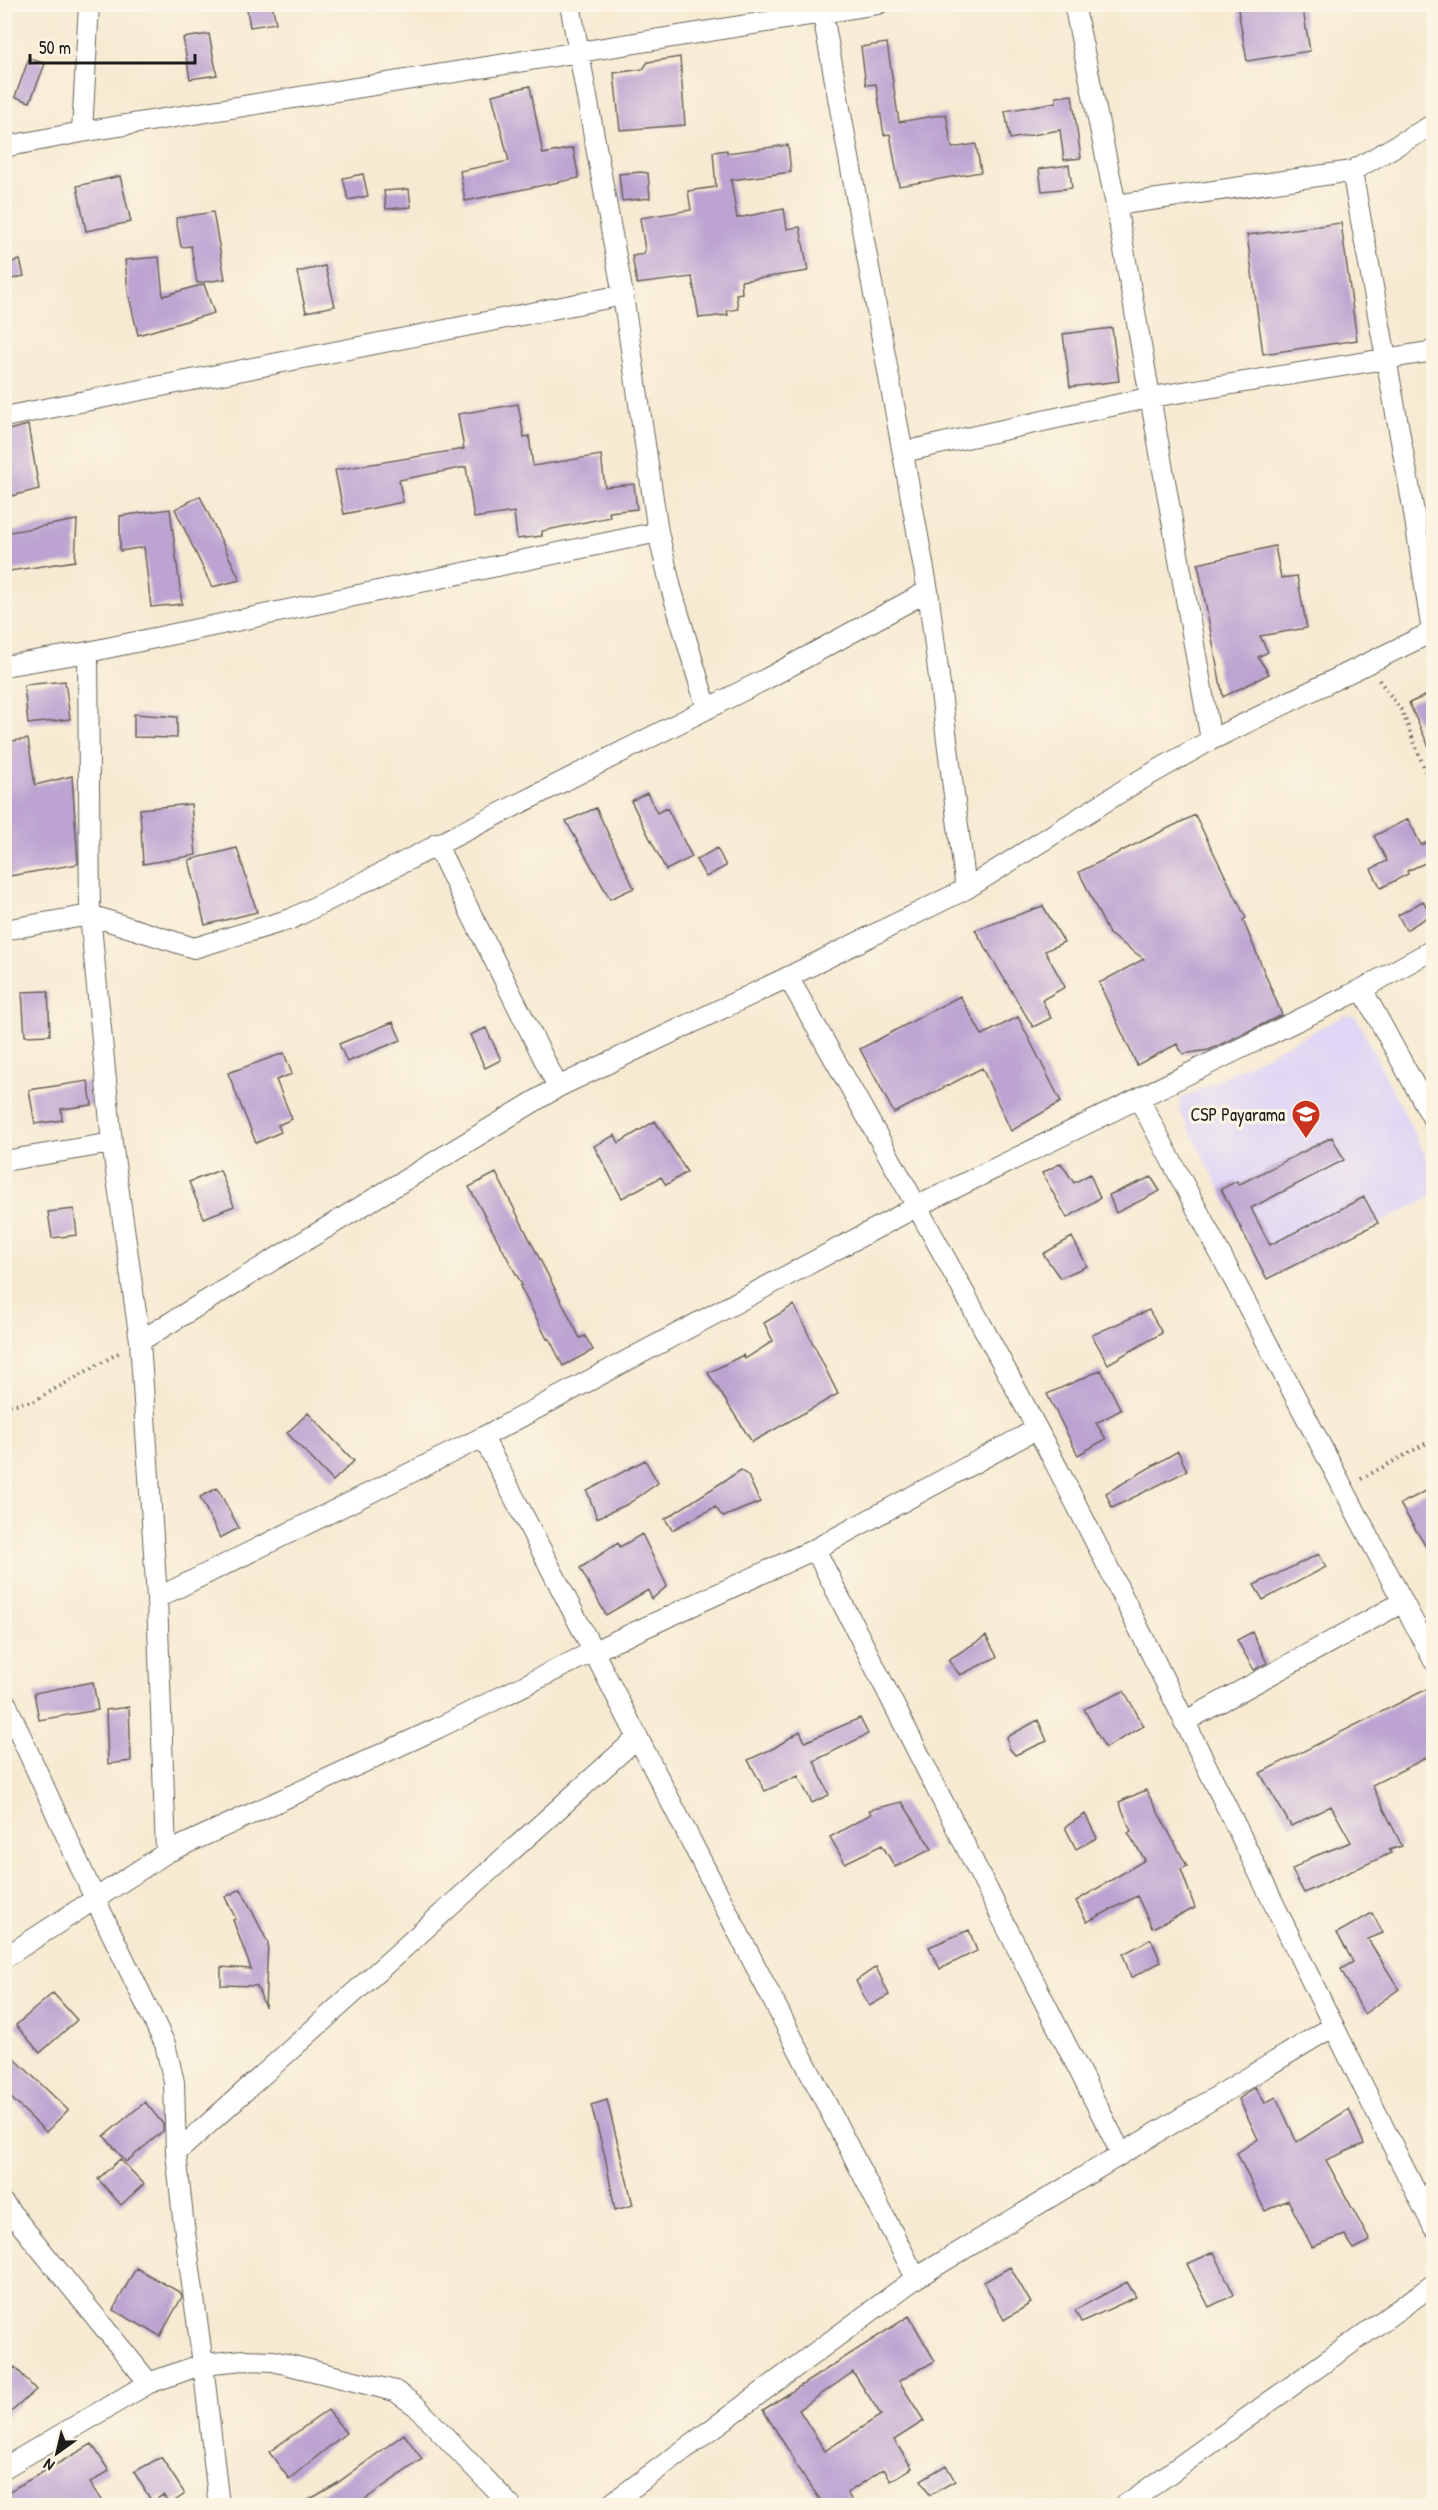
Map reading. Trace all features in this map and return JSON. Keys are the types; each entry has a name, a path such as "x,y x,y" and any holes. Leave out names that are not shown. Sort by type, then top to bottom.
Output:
{"street":[{"path":"82,132 89,4"},
{"path":"570,4 623,295 658,532 671,588 707,709"},
{"path":"4,147 82,132 579,54 822,9 878,4"},
{"path":"1074,4 1116,205 1212,740"},
{"path":"822,9 928,591 966,889"},
{"path":"1116,205 1352,171 1434,124"},
{"path":"140,1341 558,1087 788,978 966,889 1135,783 1212,740 1366,662 1433,632 1413,507 1384,359 1352,171"},
{"path":"4,417 623,295"},
{"path":"903,452 1152,397 1434,351"},
{"path":"4,666 88,651 658,532"},
{"path":"4,930 90,915 194,948 291,919 707,709 928,591"},
{"path":"88,651 90,915 112,1143 140,1341 157,1598 166,1854"},
{"path":"436,844 558,1087"},
{"path":"157,1598 483,1437 918,1206 1362,989 1434,949"},
{"path":"788,978 918,1206 1118,1586 1332,2027 1434,2228"},
{"path":"1362,989 1434,1121"},
{"path":"1139,1099 1434,1661"},
{"path":"4,1161 112,1143"},
{"path":"4,1958 166,1854 438,1728 594,1651 815,1550 1035,1430"},
{"path":"483,1437 916,2277"},
{"path":"815,1550 1121,2153"},
{"path":"1184,1722 1403,1602"},
{"path":"4,1699 95,1899 165,2044 174,2082 176,2153 219,2505"},
{"path":"176,2153 638,1737"},
{"path":"608,2505 916,2277 1332,2027"},
{"path":"4,2204 149,2383"},
{"path":"1124,2505 1434,2284"},
{"path":"4,2468 149,2383 203,2364 244,2360 273,2361 395,2391 416,2406 512,2505"}],"path":[{"path":"1366,662 1402,711 1434,793"},
{"path":"4,1406 34,1401 140,1341"},
{"path":"1344,1488 1434,1439"}],"shaded area":[{"name":"CSP Payarama","path":"1346,1015 1356,1017 1433,1171 1433,1196 1267,1280 1179,1110 1180,1099"}],"building":[{"path":"246,4 272,4 276,23 250,27"},
{"path":"1237,4 1302,4 1310,51 1247,61"},
{"path":"209,34 217,75 190,79 183,38"},
{"path":"887,43 899,122 946,114 952,148 976,144 981,172 899,186 890,134 884,135 876,84 866,85 861,47"},
{"path":"680,57 685,125 620,130 614,73 643,69 648,62"},
{"path":"29,58 45,64 30,102 15,97"},
{"path":"530,86 543,154 573,148 579,178 465,201 460,171 509,161 492,95"},
{"path":"1072,95 1081,158 1064,160 1060,130 1010,139 1005,111 1056,102 1056,97"},
{"path":"788,145 791,172 731,180 737,218 784,209 787,229 800,227 808,271 741,281 742,293 736,294 738,309 727,311 728,315 699,318 692,277 637,284 632,256 644,254 645,250 640,218 691,210 688,191 716,187 713,152 727,150 727,153"},
{"path":"1069,165 1072,188 1042,191 1039,169"},
{"path":"648,173 650,198 622,201 619,174"},
{"path":"363,174 368,196 348,200 343,178"},
{"path":"120,176 131,222 86,231 77,186"},
{"path":"409,189 411,207 386,209 384,191"},
{"path":"213,212 225,279 197,283 191,246 181,247 176,218"},
{"path":"1341,223 1357,340 1263,354 1247,235"},
{"path":"159,257 163,296 204,284 214,313 138,335 128,292 125,260"},
{"path":"20,260 24,276 4,281 4,264"},
{"path":"325,266 335,306 306,312 297,272"},
{"path":"1112,328 1119,381 1070,387 1063,334"},
{"path":"518,404 524,437 529,436 533,466 601,455 605,487 634,484 637,509 609,512 610,517 542,531 542,536 517,539 514,512 474,518 466,467 399,480 403,502 344,514 335,470 464,449 458,414"},
{"path":"28,425 39,489 4,498 4,431"},
{"path":"200,496 240,580 212,587 175,509"},
{"path":"170,509 182,604 151,607 144,547 120,551 120,516"},
{"path":"77,520 75,561 10,571 4,533"},
{"path":"1275,546 1281,578 1297,576 1307,628 1260,636 1268,652 1258,657 1269,674 1223,697 1198,564"},
{"path":"65,681 70,719 28,724 24,685"},
{"path":"1434,692 1434,758 1409,703"},
{"path":"134,714 177,717 177,738 134,737"},
{"path":"28,739 35,785 72,776 78,864 4,877 4,742"},
{"path":"647,793 657,813 667,808 692,857 666,870 631,801"},
{"path":"191,804 196,855 143,864 140,809"},
{"path":"596,808 634,888 610,899 566,821"},
{"path":"1195,815 1246,918 1243,920 1282,1015 1209,1050 1183,1054 1177,1044 1137,1065 1099,983 1144,959 1109,934 1079,872"},
{"path":"1408,819 1421,845 1428,842 1434,859 1407,871 1408,874 1381,888 1371,869 1387,861 1374,836"},
{"path":"237,848 257,912 205,925 189,860"},
{"path":"717,848 726,866 706,877 696,860"},
{"path":"1423,901 1431,915 1406,930 1398,915"},
{"path":"1043,906 1064,942 1045,951 1065,987 1042,1000 1051,1018 1033,1027 975,930"},
{"path":"48,991 50,1035 25,1036 22,992"},
{"path":"960,996 982,1035 1018,1017 1061,1102 1011,1131 982,1068 894,1113 860,1049"},
{"path":"393,1022 401,1040 347,1062 339,1044"},
{"path":"486,1028 501,1060 485,1068 470,1035"},
{"path":"284,1053 292,1074 276,1080 292,1119 278,1125 281,1132 256,1143 228,1073"},
{"path":"88,1081 92,1105 61,1109 62,1120 35,1124 29,1090"},
{"path":"655,1121 687,1172 666,1185 661,1177 622,1198 594,1146 615,1135 619,1143"},
{"path":"1332,1137 1344,1160 1251,1208 1270,1245 1364,1197 1378,1223 1267,1279 1221,1189 1237,1181 1238,1185"},
{"path":"1061,1163 1074,1183 1090,1174 1100,1198 1067,1218 1042,1173"},
{"path":"220,1170 234,1206 204,1218 189,1182"},
{"path":"496,1173 580,1338 585,1336 593,1350 563,1366 469,1187"},
{"path":"1151,1177 1160,1191 1116,1213 1109,1195"},
{"path":"74,1209 77,1235 52,1238 48,1212"},
{"path":"1072,1237 1087,1266 1060,1278 1043,1254"},
{"path":"794,1305 838,1394 752,1442 708,1373 743,1355 745,1359 773,1341 764,1323"},
{"path":"1149,1310 1162,1333 1108,1364 1092,1335"},
{"path":"1101,1370 1121,1410 1096,1423 1106,1439 1078,1455 1047,1394"},
{"path":"308,1413 354,1461 333,1481 287,1433"},
{"path":"1178,1451 1187,1471 1112,1508 1106,1493"},
{"path":"645,1460 658,1483 628,1504 597,1518 587,1491"},
{"path":"741,1470 748,1476 760,1502 723,1517 715,1507 672,1530 665,1519"},
{"path":"1434,1487 1434,1560 1400,1504"},
{"path":"217,1488 239,1528 220,1538 200,1497"},
{"path":"642,1534 667,1586 652,1599 648,1590 606,1615 580,1568 618,1543 620,1547"},
{"path":"1319,1554 1326,1567 1263,1600 1254,1585"},
{"path":"1252,1632 1267,1663 1254,1670 1237,1640"},
{"path":"986,1636 997,1657 960,1675 948,1660"},
{"path":"93,1682 98,1710 39,1720 34,1693"},
{"path":"1427,1689 1434,1703 1434,1754 1372,1785 1402,1846 1389,1850 1391,1853 1304,1893 1292,1870 1310,1858 1351,1842 1331,1806 1291,1826 1260,1773"},
{"path":"1124,1691 1144,1726 1105,1748 1084,1709"},
{"path":"129,1707 131,1761 108,1764 106,1710"},
{"path":"860,1718 868,1734 814,1761 829,1795 812,1803 798,1776 765,1791 748,1760 774,1748 800,1731 805,1742"},
{"path":"1038,1720 1047,1741 1015,1755 1009,1748 1007,1737"},
{"path":"1146,1790 1187,1866 1181,1869 1195,1908 1152,1928 1137,1896 1087,1922 1076,1901 1145,1860 1128,1833 1131,1831 1119,1802"},
{"path":"902,1802 932,1849 895,1867 882,1845 845,1863 830,1837 871,1814 869,1810"},
{"path":"1085,1814 1097,1838 1076,1849 1065,1827"},
{"path":"241,1889 268,1943 265,2007 257,1986 221,1985 221,1967 251,1969 233,1920 236,1919 225,1897"},
{"path":"1372,1913 1383,1933 1368,1939 1399,1989 1364,2014 1341,1969 1353,1962 1337,1933"},
{"path":"969,1930 977,1951 940,1969 929,1947"},
{"path":"1151,1939 1161,1962 1131,1978 1123,1954"},
{"path":"876,1967 889,1995 869,2006 856,1981"},
{"path":"53,1993 77,2020 40,2053 16,2025"},
{"path":"15,2059 68,2110 46,2132 4,2091 4,2069"},
{"path":"1255,2087 1265,2103 1276,2097 1297,2142 1349,2109 1364,2144 1326,2160 1370,2241 1354,2249 1345,2235 1312,2247 1288,2200 1265,2211 1237,2153 1258,2139 1239,2099"},
{"path":"607,2100 633,2205 615,2210 605,2156 591,2105"},
{"path":"145,2102 163,2124 163,2131 126,2162 104,2136"},
{"path":"120,2159 144,2184 121,2205 98,2179"},
{"path":"1214,2252 1234,2295 1209,2307 1187,2264"},
{"path":"1010,2267 1031,2303 1004,2320 984,2282"},
{"path":"136,2268 181,2293 182,2297 160,2336 113,2310"},
{"path":"1127,2282 1136,2297 1081,2322 1075,2310"},
{"path":"909,2316 935,2361 899,2381 924,2421 894,2440 912,2468 891,2481 884,2469 847,2493 855,2505 824,2505 793,2462 795,2461 763,2410","holes":["853,2372 881,2415 825,2451 799,2410"]},
{"path":"15,2367 36,2390 4,2418 4,2377"},
{"path":"328,2410 346,2433 289,2479 269,2452"},
{"path":"404,2434 422,2459 357,2505 300,2505 336,2484"},
{"path":"92,2444 109,2471 90,2483 104,2505 14,2505 6,2493"},
{"path":"161,2457 185,2494 170,2504 163,2495 152,2502 134,2472"},
{"path":"946,2465 955,2481 930,2495 921,2480"}],"place":[{"name":"CSP Payarama","path":"1306,1140"}]}
